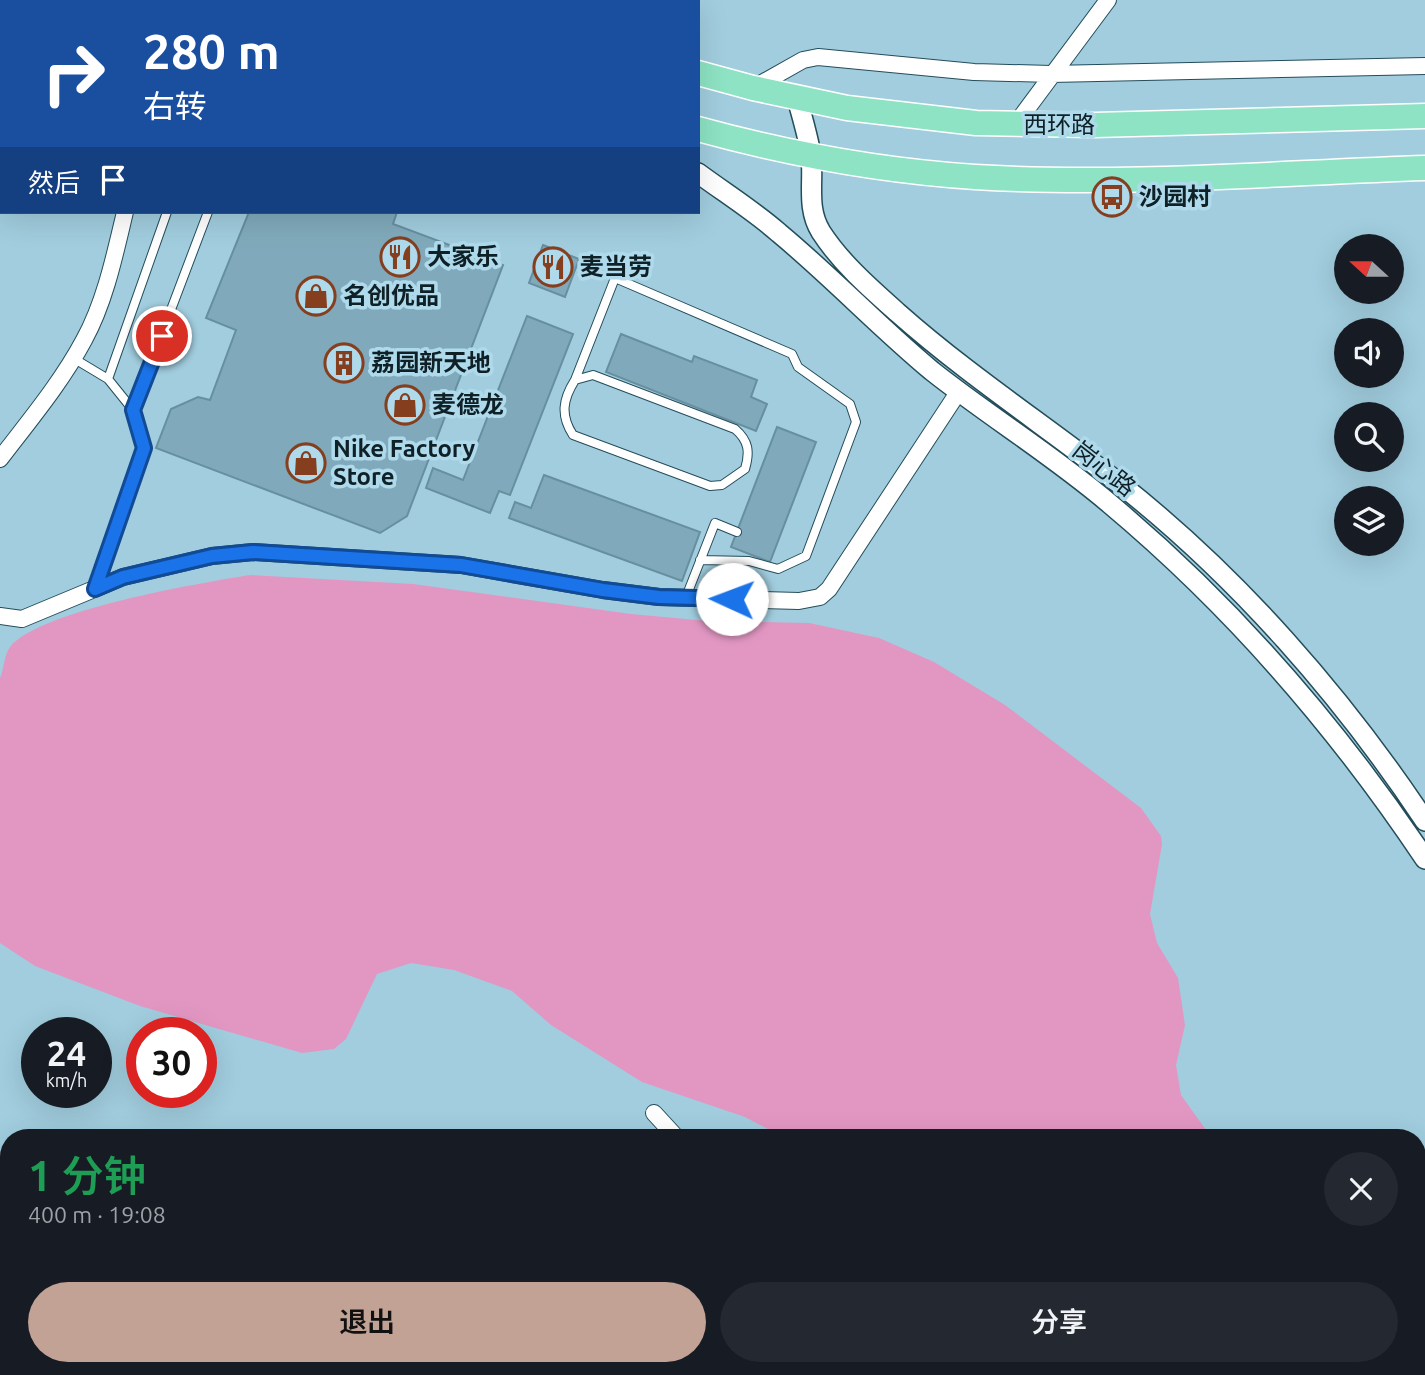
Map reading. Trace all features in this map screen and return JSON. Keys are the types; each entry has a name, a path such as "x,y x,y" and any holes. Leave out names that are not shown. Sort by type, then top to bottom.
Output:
{"main road":[{"name":"西环路","path":"700,74 797,98 898,115 1015,125 1425,116"},
{"path":"700,129 811,156 931,173 1027,179 1425,169"}],"street":[{"path":"1015,125 1108,0"},
{"path":"753,88 772,80 803,60 818,57 974,72 1051,74 1425,66"},
{"name":"岗心路","path":"797,98 811,156 812,210 821,232 836,253 880,298 930,342 1121,485 1220,573 1285,642 1363,733 1425,819"},
{"name":"岗心路","path":"700,174 776,230 906,349 1108,502 1205,588 1269,656 1346,746 1425,859"},
{"path":"0,459 85,339 103,295 124,214"},
{"path":"0,616 22,619 123,577 212,556 253,552 461,565 603,590 686,597 799,601 820,597 829,589 959,391"},
{"path":"654,1113 669,1129"}],"lane":[{"path":"108,379 166,214"},
{"path":"133,410 207,214"},
{"path":"575,380 593,375 735,429 747,444 749,456 746,469 722,485 710,486 581,439 573,435 566,425 563,411 565,395 575,380 615,278 792,354 798,367 850,404 856,422 806,556 778,569 749,561 701,560"},
{"path":"74,358 108,379 133,410 144,448 95,589"},
{"path":"686,597 715,523 737,532"}],"shaded area":[{"path":"250,575 413,584 631,614 708,621 809,623 879,638 934,662 1005,705 1141,808 1161,836 1162,844 1150,914 1157,943 1178,978 1185,1025 1176,1065 1181,1095 1205,1129 768,1129 745,1117 642,1082 551,1025 512,991 454,970 411,963 377,974 346,1039 334,1049 302,1053 217,1028 217,1017 178,1017 140,1006 35,966 0,943 0,678 8,650 27,634 53,621 122,600"}],"building":[{"name":"荔园新天地","path":"248,214 396,214 393,224 503,265 407,516 380,533 156,448 171,409 198,397 210,400 236,330 206,318"},
{"path":"543,245 579,259 565,297 529,283"},
{"path":"527,316 573,334 510,495 499,491 490,513 426,488 433,468 463,480"},
{"path":"621,334 692,362 694,356 757,380 751,397 767,404 756,431 606,372"},
{"path":"777,427 816,442 770,562 731,547"},
{"path":"544,475 700,532 682,581 509,518 515,502 531,508"}],"place":[{"name":"沙园村","path":"1112,197"},
{"name":"大家乐","path":"400,257"},
{"name":"麦当劳","path":"553,267"},
{"name":"名创优品","path":"316,296"},
{"name":"荔园新天地","path":"344,363"},
{"name":"麦德龙","path":"405,405"},
{"name":"Nike Factory Store","path":"306,463"}],"route":[{"path":"162,336 133,410 144,448 95,589 123,577 212,556 278,552 461,565 603,590 659,597 732,599"}]}
